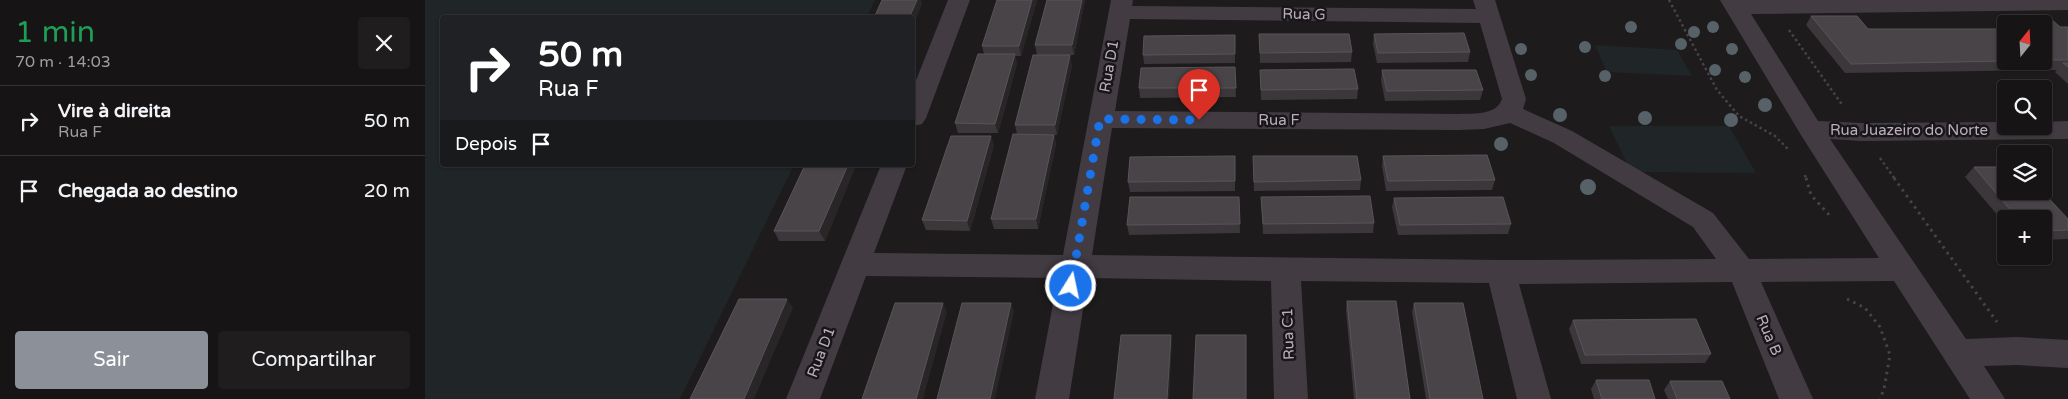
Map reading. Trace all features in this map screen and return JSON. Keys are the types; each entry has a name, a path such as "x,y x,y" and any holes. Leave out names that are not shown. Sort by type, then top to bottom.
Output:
{"street":[{"path":"915,113 959,0"},
{"path":"1734,4 1773,7 2068,3"},
{"path":"1734,4 1810,129 1988,399"},
{"name":"Rua G","path":"1121,6 1487,8"},
{"name":"Rua D1","path":"1052,399 1121,6"},
{"path":"1487,8 1513,94 1513,105 1508,112"},
{"name":"Rua F","path":"1100,119 1459,122 1485,121 1503,116 1508,112"},
{"name":"Rua B","path":"1508,112 1563,136 1703,220 1742,271 1796,399"},
{"name":"Rua Juazeiro do Norte","path":"1810,129 1862,132 2068,130"},
{"name":"Rua D1","path":"803,399 893,167"},
{"path":"855,264 1501,272 1901,269"},
{"name":"Rua C1","path":"1286,270 1291,399"},
{"path":"1501,272 1534,399"},
{"path":"1959,354 2017,351 2068,354"}],"path":[{"path":"1669,0 1717,90 1739,116 1775,136 1791,153"},
{"path":"1773,7 2017,351"},
{"path":"1805,173 1807,187 1813,200 1833,219"},
{"path":"1825,270 1840,296 1865,308 1880,327 1890,355 1884,389 1880,399"}],"shaded area":[{"path":"425,0 875,0 868,15 440,15 440,167 793,167 680,399 425,399"},
{"path":"1595,45 1677,50 1692,76 1607,72"},
{"path":"1609,126 1729,126 1756,173 1631,172"}],"building":[{"path":"882,0 917,0 910,15 875,15"},
{"path":"997,0 1032,0 1019,46 982,46"},
{"path":"1047,0 1082,0 1072,45 1035,45"},
{"path":"1811,16 1857,16 1868,29 1997,29 1997,61 1851,64"},
{"path":"2053,21 2060,27 2068,27 2068,60 2053,60"},
{"path":"1464,33 1470,52 1378,53 1374,34"},
{"path":"1259,34 1349,34 1352,52 1260,53"},
{"path":"1235,35 1235,54 1143,55 1144,36"},
{"path":"978,54 1015,54 995,124 955,123"},
{"path":"1033,55 1070,55 1055,125 1015,125"},
{"path":"1235,67 1236,88 1139,88 1141,68"},
{"path":"1354,69 1358,89 1261,90 1260,70"},
{"path":"1382,70 1476,70 1483,90 1387,91"},
{"path":"1013,134 1054,135 1036,219 991,219"},
{"path":"951,136 991,136 967,221 922,220"},
{"path":"1487,155 1495,180 1388,181 1383,156"},
{"path":"1235,156 1235,181 1128,182 1130,157"},
{"path":"1253,156 1357,156 1361,180 1254,182"},
{"path":"804,167 847,167 819,231 774,231"},
{"path":"1974,167 1997,167 1997,194"},
{"path":"1370,196 1374,223 1263,224 1261,197"},
{"path":"1130,197 1239,197 1240,224 1127,225"},
{"path":"1503,197 1511,224 1400,225 1394,198"},
{"path":"2002,200 2050,200 2068,219 2068,230 2052,231 2052,210 2010,210"},
{"path":"739,299 787,299 744,399 690,399"},
{"path":"1347,301 1396,301 1410,399 1357,399"},
{"path":"895,303 943,303 916,399 862,399"},
{"path":"962,303 1011,303 990,399 937,399"},
{"path":"1414,303 1463,303 1483,399 1430,399"},
{"path":"1696,319 1711,354 1585,355 1573,320"},
{"path":"1121,335 1171,335 1167,399 1114,399"},
{"path":"1196,335 1246,335 1246,399 1193,399"},
{"path":"1596,380 1649,380 1655,399 1602,399"},
{"path":"1670,381 1722,381 1730,399 1677,399"}],"route":[{"path":"1071,286 1100,119 1199,120"}]}
